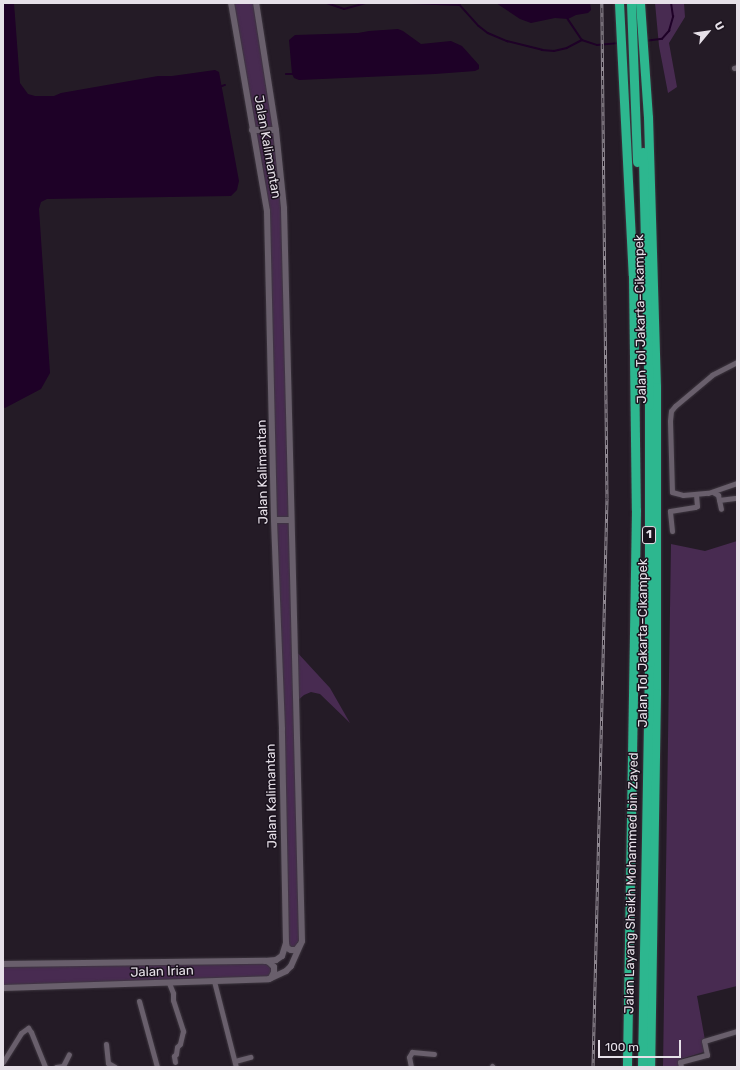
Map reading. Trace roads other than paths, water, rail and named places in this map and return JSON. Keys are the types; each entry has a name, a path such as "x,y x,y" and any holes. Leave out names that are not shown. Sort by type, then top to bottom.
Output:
{"highway":[{"name":"Jalan Tol Jakarta–Cikampek","path":"619,3 633,275 636,510 628,1067"},
{"name":"Jalan Layang Sheikh Mohammed bin Zayed","path":"631,3 642,272 644,555 637,1067"},
{"name":"Jalan Layang Sheikh Mohammed bin Zayed","path":"635,3 641,85 649,405 649,662 642,1067"},
{"name":"Jalan Tol Jakarta–Cikampek","path":"640,3 648,117 657,515 656,693 650,1067"}],"street":[{"name":"Jalan Kalimantan","path":"231,3 267,211 274,520 282,729 286,943"},
{"name":"Jalan Kalimantan","path":"256,3 276,130 284,208 302,941"},
{"path":"252,130 276,130"},
{"path":"737,362 712,375 670,412 672,492 683,495 713,492 722,487 737,483"},
{"path":"713,492 718,495 721,509"},
{"path":"672,531 670,511 697,506 696,494"},
{"path":"719,500 735,498"},
{"path":"274,520 292,520"},
{"path":"286,943 287,948 292,951 297,949 302,941"},
{"name":"Jalan Irian","path":"3,988 170,983 270,978 286,971 292,966 302,941"},
{"name":"Jalan Irian","path":"3,964 266,961 276,960 282,956 286,943"},
{"path":"266,961 274,967 274,972 270,978"},
{"path":"214,981 236,1067"},
{"path":"170,983 173,993 173,1000 183,1031 180,1044 177,1047 176,1054 174,1056 175,1062"},
{"path":"139,1001 157,1067"},
{"path":"3,1062 21,1033 28,1028 45,1067"},
{"path":"681,1067 680,1062 707,1055 704,1041 737,1032"},
{"path":"106,1044 108,1063 115,1067"},
{"path":"411,1067 409,1057 412,1052 434,1054"},
{"path":"56,1067 63,1066 69,1054"},
{"path":"235,1061 250,1057"}],"waterway":[{"path":"327,3 344,9 367,3"},
{"path":"412,3 460,5 479,26 488,33 507,41 542,50 554,51 567,48 582,40 597,45 618,43"},
{"path":"645,41 662,39 669,31 673,17 671,3"},
{"path":"568,19 582,40"},
{"path":"286,74 292,74"}],"railway":[{"path":"593,1067 607,498 602,3"}]}
